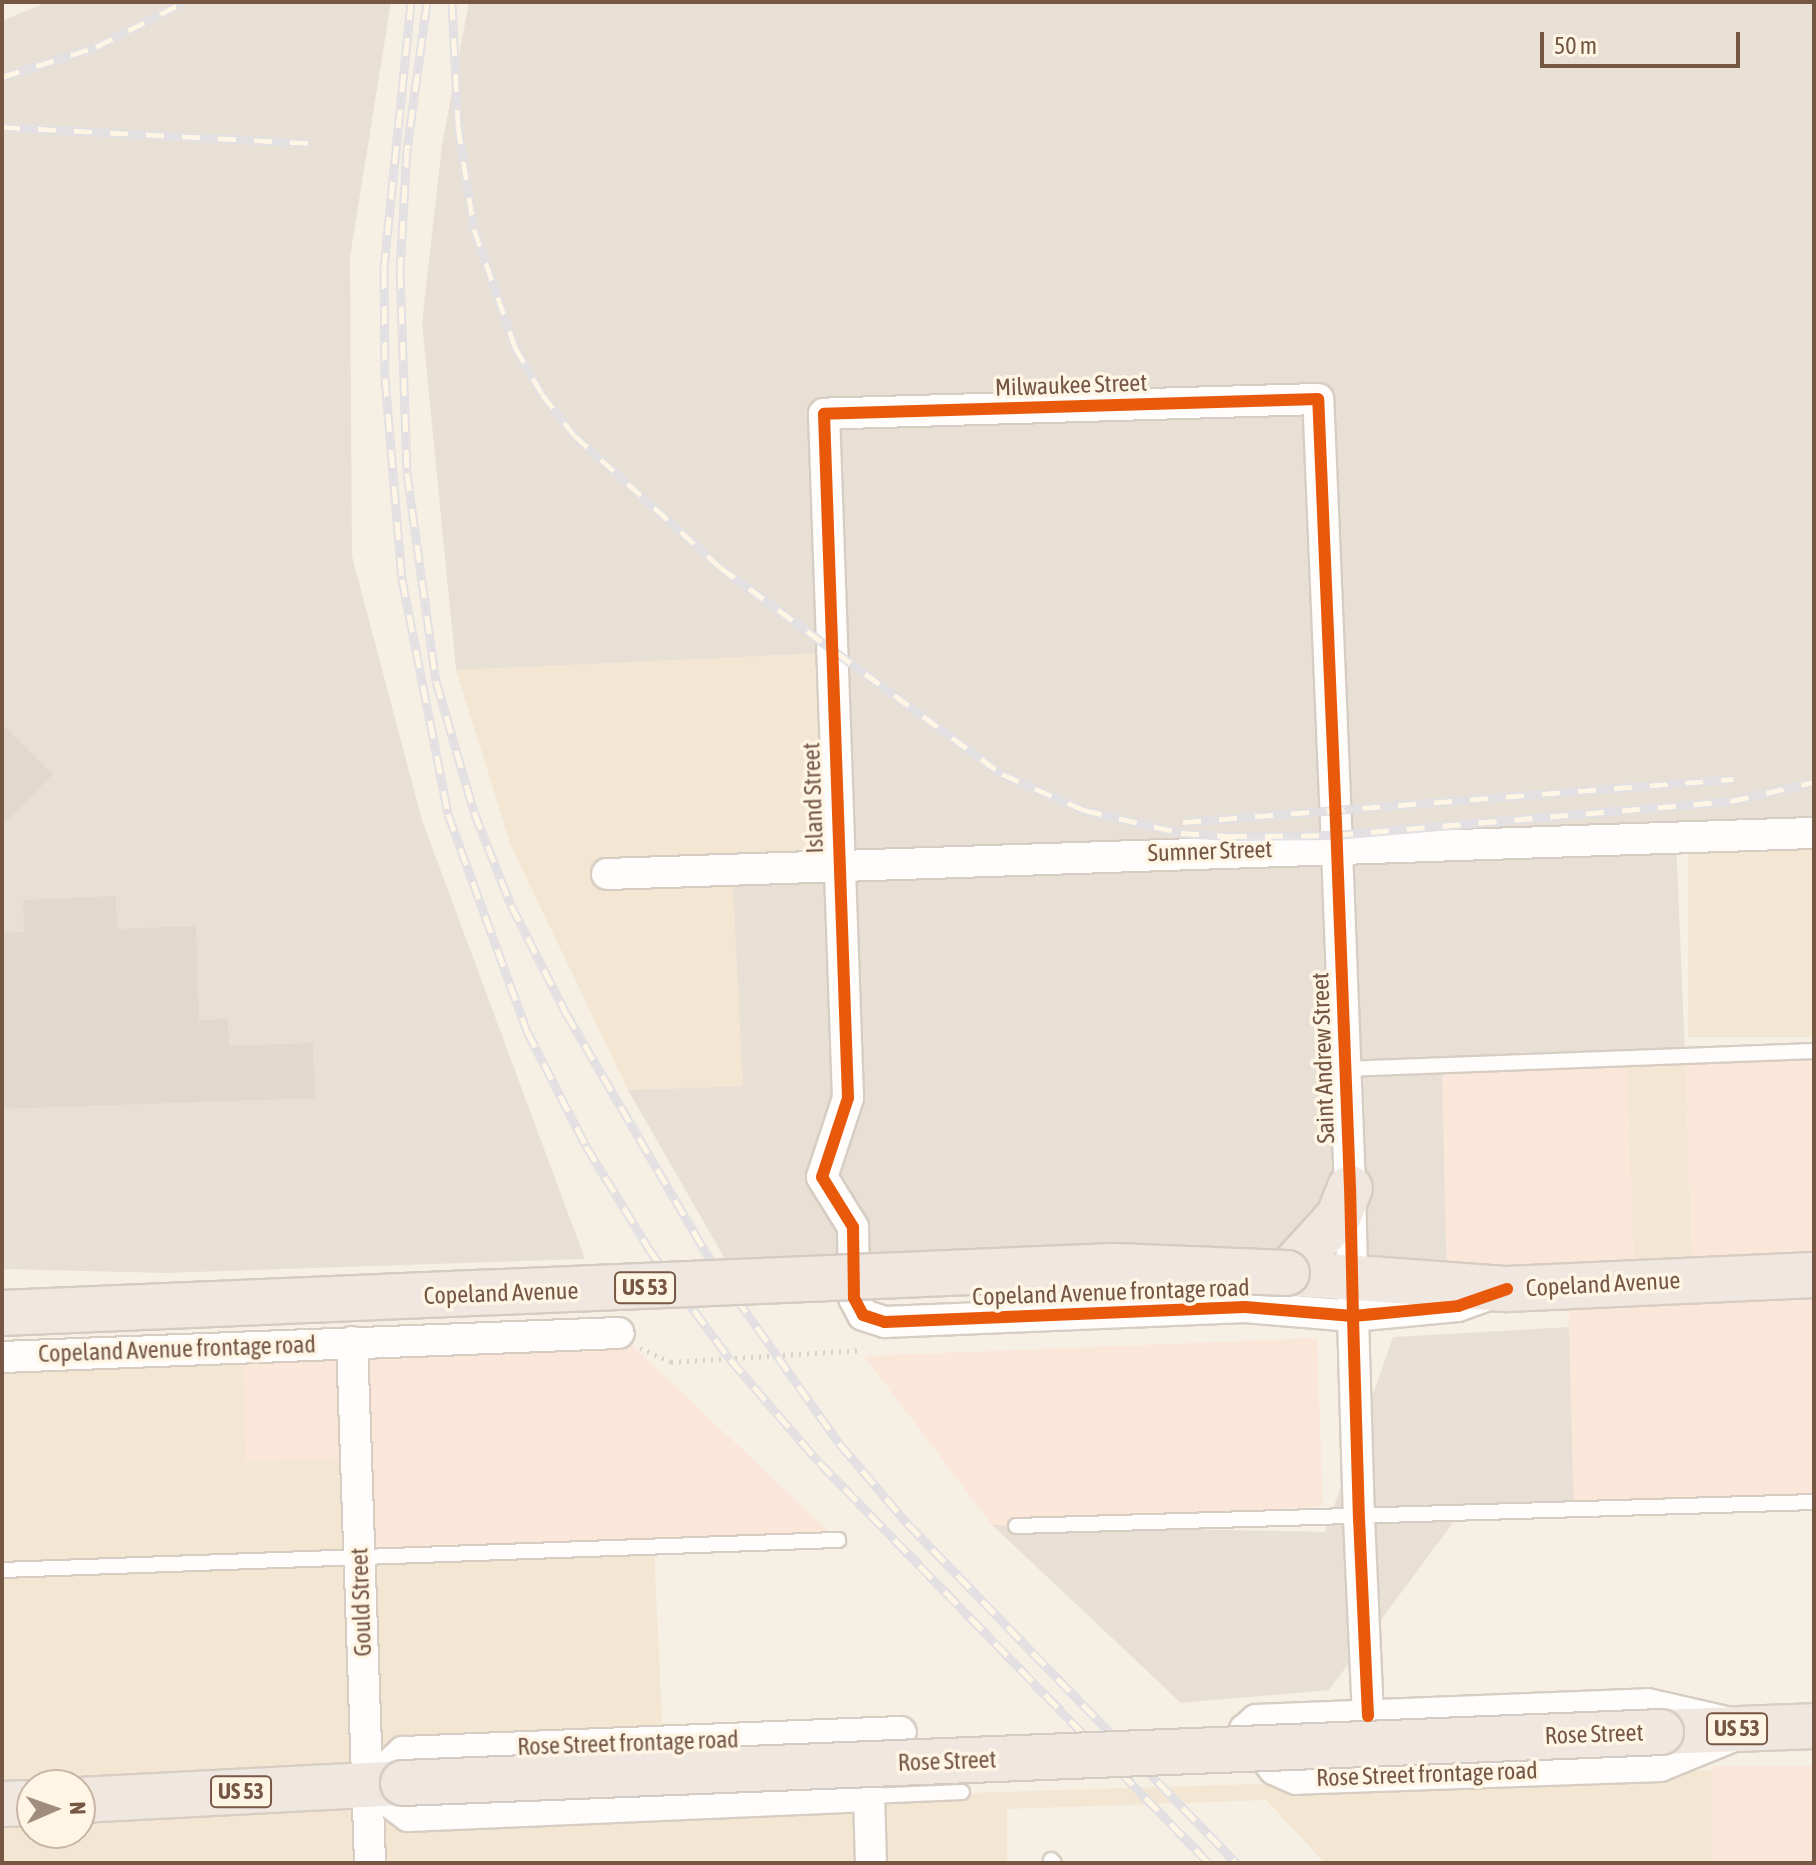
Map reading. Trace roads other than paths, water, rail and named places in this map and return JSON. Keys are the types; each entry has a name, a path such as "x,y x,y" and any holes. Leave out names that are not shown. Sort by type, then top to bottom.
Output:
{"highway":[{"path":"1287,1273 1339,1216 1350,1188"},
{"name":"Copeland Avenue","path":"2,1313 1115,1266 1287,1273 1352,1299 1814,1275"},
{"name":"Rose Street","path":"96,1799 385,1784 1814,1726"}],"street":[{"name":"Milwaukee Street","path":"824,414 1318,399"},
{"name":"Saint Andrew Street","path":"1318,399 1368,1716"},
{"name":"Island Street","path":"822,1177 848,1098 837,862 824,414"},
{"name":"Sumner Street","path":"607,874 837,862 1814,833"},
{"name":"Copeland Avenue frontage road","path":"822,1177 853,1227 854,1298 871,1320 1245,1307 1352,1299"},
{"name":"Copeland Avenue frontage road","path":"2,1357 619,1333"},
{"name":"Gould Street","path":"352,1342 360,1559 385,1784 370,1863"},
{"path":"1368,1716 1648,1704 1753,1728"},
{"name":"Rose Street frontage road","path":"1368,1716 1256,1720 1245,1730 1274,1769 1296,1779 1660,1766 1753,1728"},
{"name":"Rose Street frontage road","path":"385,1784 403,1752 901,1732"},
{"path":"385,1784 408,1816 869,1796 871,1863"}],"lane":[{"path":"1345,1069 1814,1051"},
{"path":"1016,1526 1359,1520 1814,1502"},
{"path":"2,1570 838,1540"},
{"path":"869,1796 962,1792"}],"railway":[{"path":"2,77 96,47 184,2"},
{"path":"411,2 384,270 385,378 402,579 448,814 527,1031 586,1146 651,1252 730,1359 819,1462 1209,1863"},
{"path":"427,2 407,149 400,270 407,473 436,681 474,812 511,905 566,1013 715,1268 839,1443 907,1523 1237,1863"},
{"path":"452,2 458,126 474,229 515,347 542,394 574,435 720,567 1002,774 1084,810 1181,833 1229,836 1335,835 1731,801 1814,782"},
{"path":"2,127 310,143"},
{"path":"1183,822 1733,779"}]}
